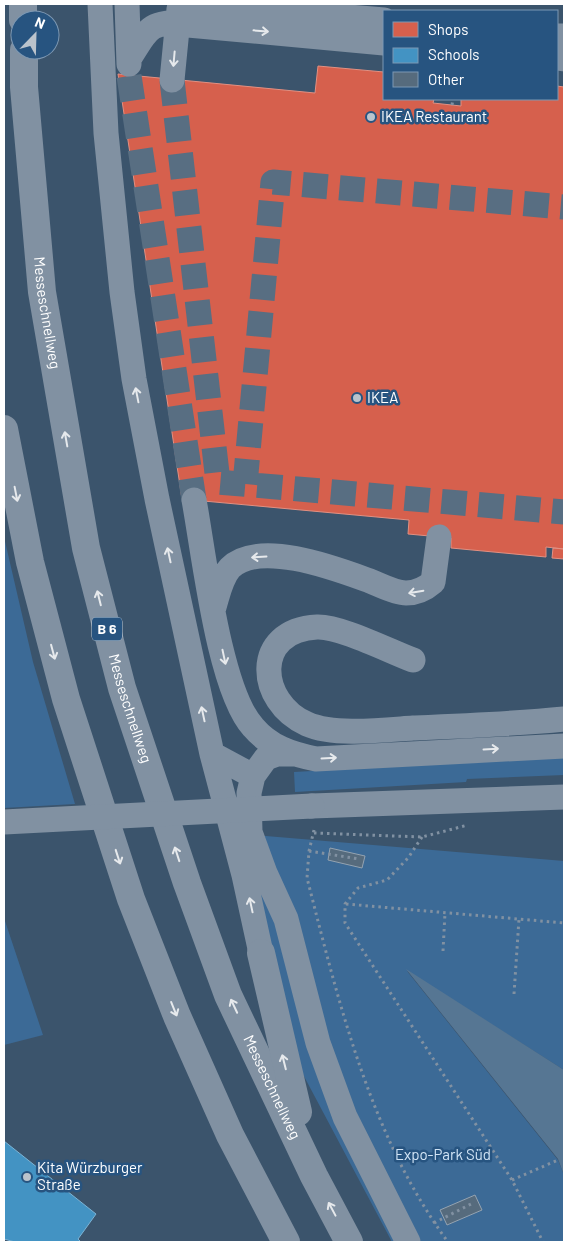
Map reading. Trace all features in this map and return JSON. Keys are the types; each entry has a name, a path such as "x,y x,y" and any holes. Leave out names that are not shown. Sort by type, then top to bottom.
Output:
{"highway":[{"name":"Messeschnellweg","path":"24,60 24,87 42,292 86,548 122,688 187,883 228,995 314,1176 349,1242"},
{"path":"4,429 30,562 66,699 131,899 177,1016 226,1126 286,1242"},
{"path":"261,953 283,1057 314,1176"}],"street":[{"path":"100,4 106,133 122,292 134,378 157,500 212,754 244,875 261,953"},
{"path":"127,4 129,67 148,29 161,23 236,18 237,4"},
{"path":"195,4 383,20"},
{"path":"172,80 178,14 383,42"},
{"path":"194,500 231,689 252,726 270,744 292,754"},
{"path":"214,609 224,577 229,569 238,562 253,556 273,556 330,566 405,594 425,590 433,582 439,537"},
{"path":"413,660 330,628 300,630 280,639 269,659 271,687 286,712 309,725 337,730 522,723 564,719"},
{"path":"522,723 564,745"},
{"path":"408,1242 345,1117 318,1043 286,919 265,873 250,832 249,793 253,776 266,758 277,754 292,754 316,759 564,745"},
{"path":"212,754 253,776"},
{"path":"4,822 466,799 564,797"}],"path":[{"path":"452,105 453,100"},
{"path":"317,806 314,832 309,850 307,878 328,958 376,1112 404,1173 434,1223 448,1242"},
{"path":"314,832 422,837 408,858 387,880 358,888 345,904 345,923 512,1180 543,1242"},
{"path":"309,850 358,859"},
{"path":"345,904 564,923"},
{"path":"443,951 445,913"},
{"path":"514,994 519,919"},
{"path":"512,1180 558,1160"},
{"path":"434,1223 471,1204"}],"green space":[{"path":"4,537 33,662 75,804 4,808"},
{"path":"564,757 564,775 467,779 466,782 295,792 294,772"},
{"name":"Expo-Park Süd","path":"243,834 564,861 564,1070 407,971 558,1160 564,1175 564,1242 392,1242 289,1048"},
{"path":"4,918 43,1035 4,1045"}],"shaded area":[{"path":"406,969 564,1070 564,1175 558,1159"}],"building: Shops":[{"name":"IKEA","path":"318,66 383,72 383,100 434,100 433,103 461,106 461,100 558,100 558,86 564,87 564,549 546,547 546,557 451,548 451,538 408,534 409,520 182,499 118,74 315,93"},
{"path":"553,548 564,549 564,559 552,558"}],"building: Schools":[{"name":"Kita Würzburger Straße","path":"4,1141 96,1214 78,1239 81,1242 15,1242 4,1239"}],"building: Other":[{"path":"330,848 365,856 362,868 328,860"},
{"path":"475,1195 482,1210 447,1225 440,1210"}],"tunnel":[{"path":"129,76 194,500"},
{"path":"172,80 218,482 564,512"},
{"path":"245,484 273,182 564,207"}],"place":[{"name":"IKEA Restaurant","path":"371,117"},
{"name":"IKEA","path":"357,398"},
{"name":"Kita Würzburger Straße","path":"27,1177"}]}
